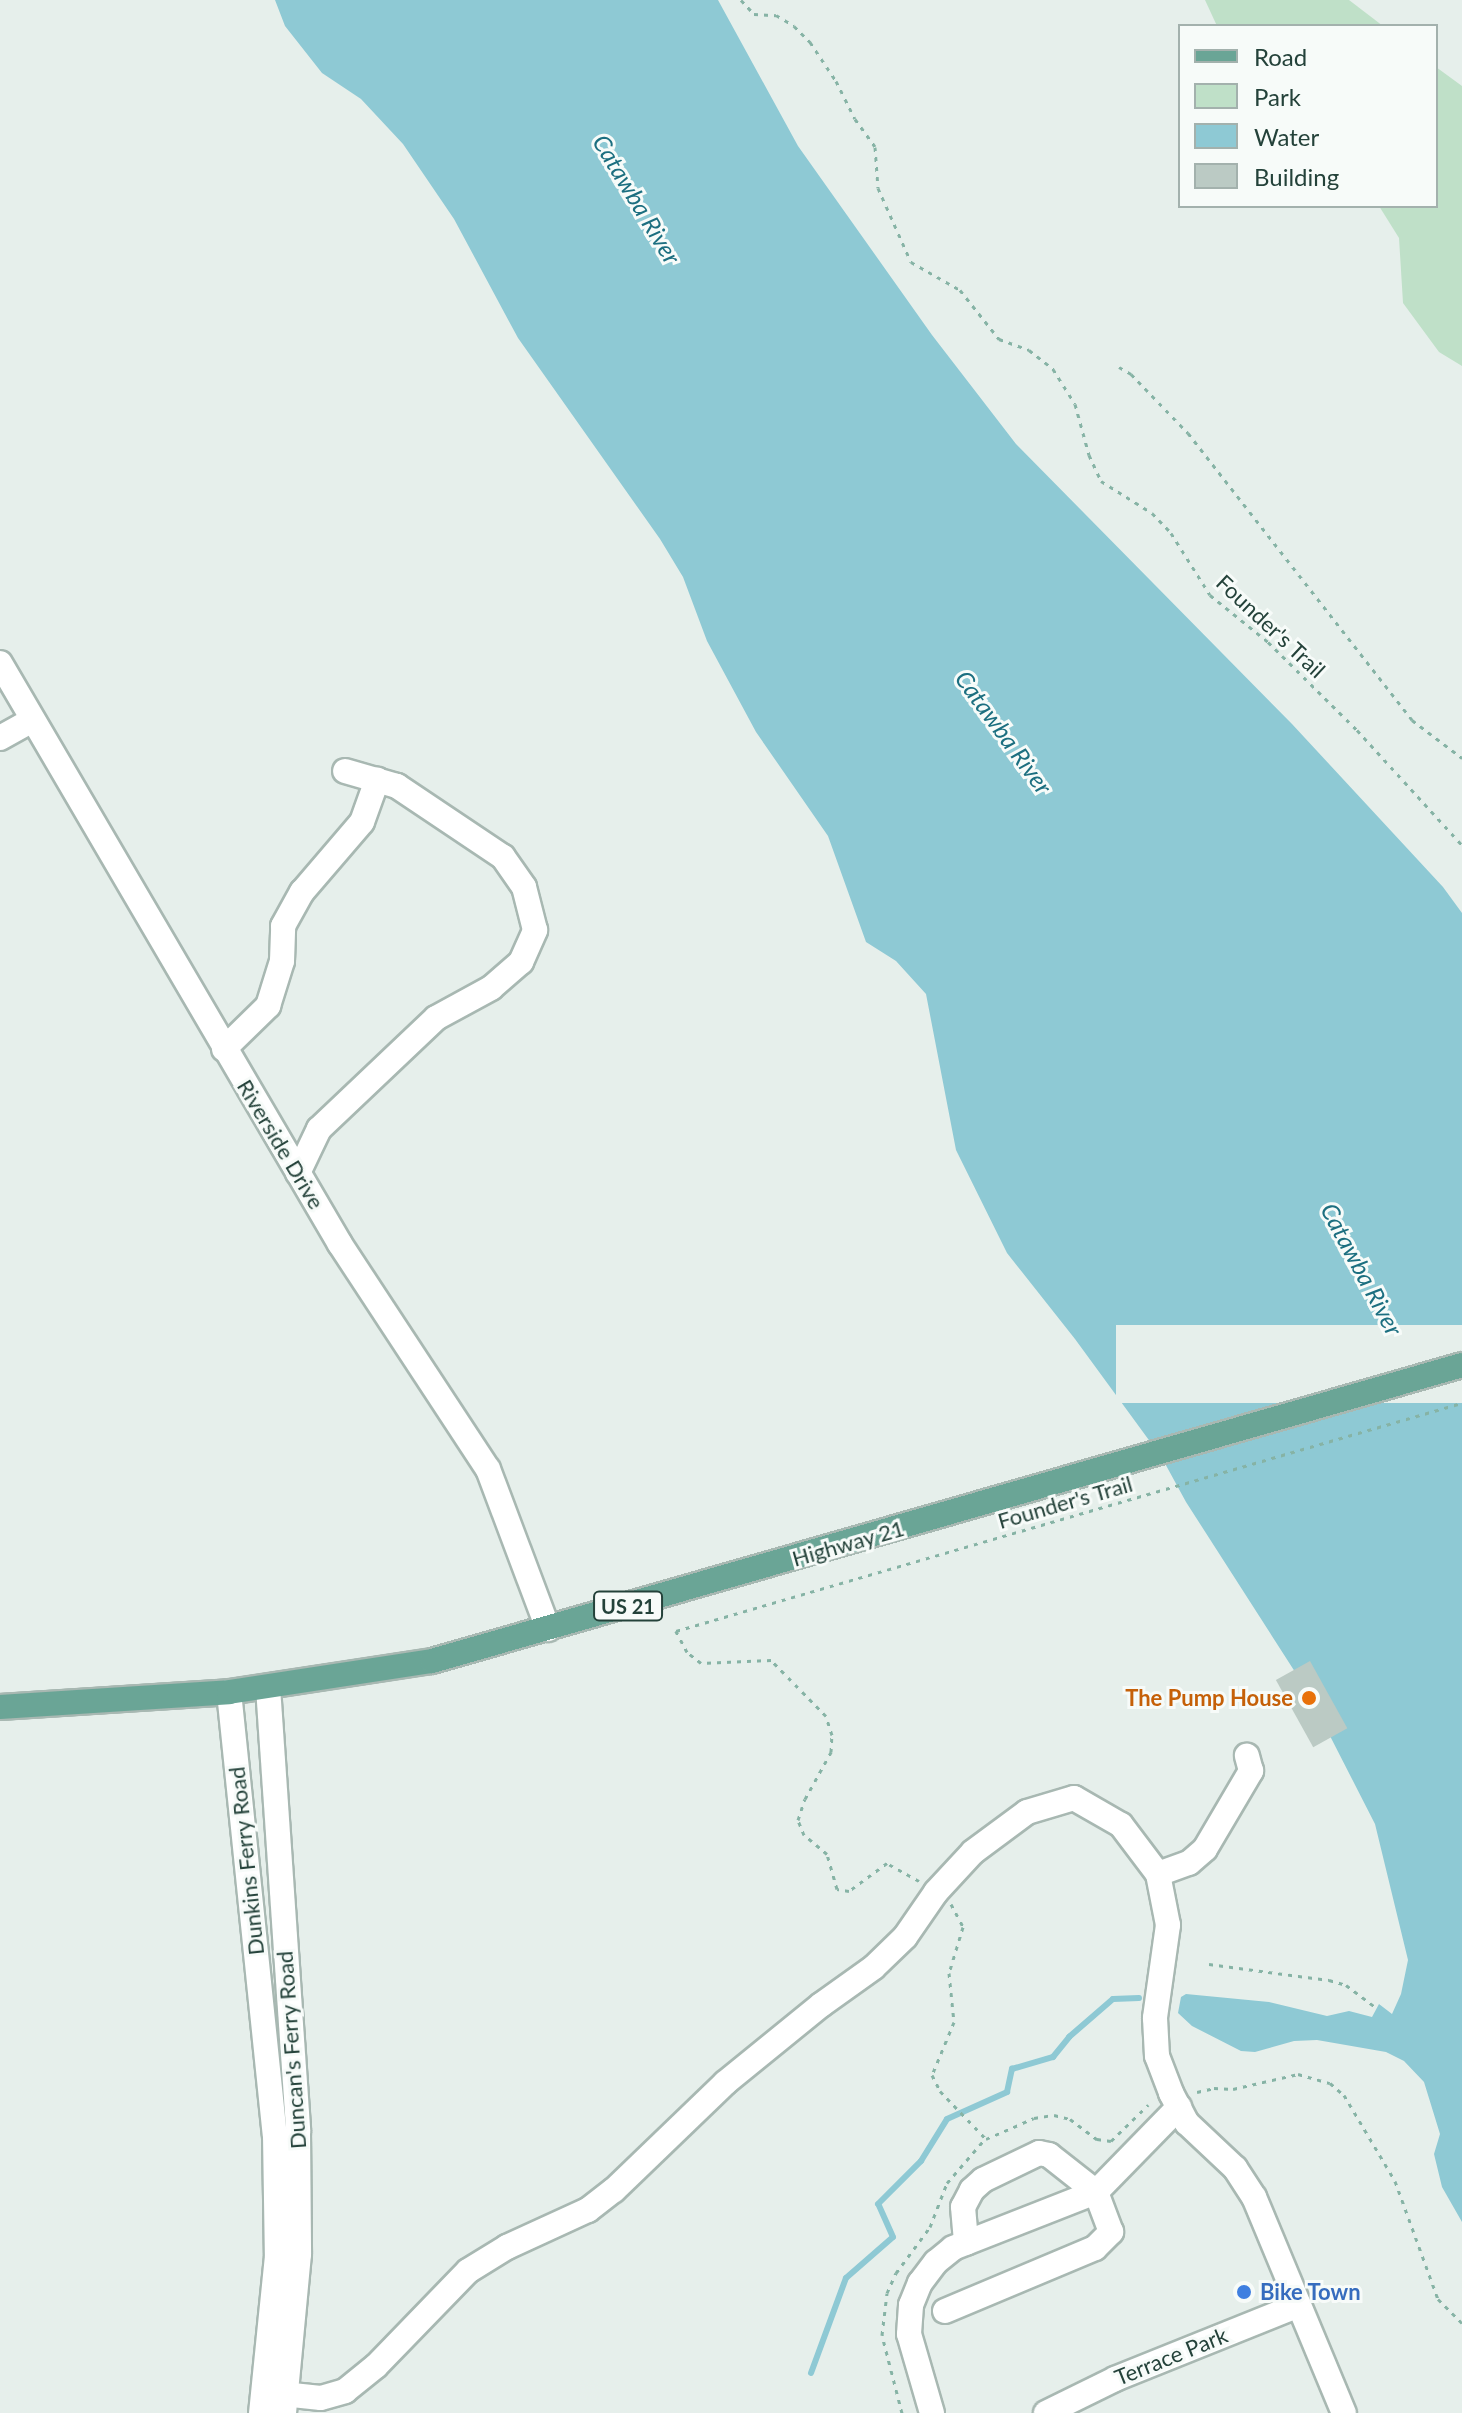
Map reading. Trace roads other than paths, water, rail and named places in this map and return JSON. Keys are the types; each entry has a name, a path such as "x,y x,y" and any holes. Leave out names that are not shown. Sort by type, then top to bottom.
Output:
{"main road":[{"name":"Highway 21","path":"229,1692 432,1661 1462,1365"},
{"name":"US 21","path":"0,1707 229,1692"}],"street":[{"name":"Riverside Drive","path":"0,663 340,1244 488,1469 548,1629"},
{"path":"0,738 32,720"},
{"path":"298,1173 319,1129 436,1018 491,988 521,962 535,930 524,887 503,857 408,792 345,771"},
{"path":"224,1049 268,1006 282,961 283,926 302,892 362,822 377,780"},
{"name":"Duncan's Ferry Road","path":"268,1687 298,2131 299,2254 274,2403"},
{"name":"Dunkins Ferry Road","path":"229,1692 275,2135 277,2256 274,2403"},
{"path":"1158,1874 1189,1863 1205,1849 1251,1771 1247,1756"},
{"path":"274,2403 321,2398 345,2391 376,2366 468,2271 507,2247 588,2210 614,2190 725,2083 821,2005 874,1967 905,1937 936,1892 973,1852 1027,1812 1074,1798 1121,1825 1158,1874 1168,1925 1155,2041 1175,2102 1187,2123 1244,2180 1344,2413"},
{"path":"932,2413 914,2360 909,2334 911,2305 920,2283 936,2262 966,2243 1096,2192 1175,2102"},
{"path":"945,2311 1105,2240 1111,2232 1096,2192 1049,2155 1039,2153 983,2180 972,2190 963,2207 966,2243"},
{"name":"Terrace Park","path":"1046,2413 1115,2379 1299,2305"}],"water":[{"name":"Catawba River","path":"275,0 718,0 798,146 932,335 1016,444 1292,724 1443,887 1462,913 1462,2222 1442,2187 1434,2154 1440,2134 1424,2082 1404,2061 1386,2052 1317,2040 1294,2041 1255,2052 1241,2051 1192,2026 1178,2013 1181,1997 1186,1994 1269,2002 1327,2016 1349,2011 1372,2017 1379,2004 1392,2014 1401,1994 1408,1960 1375,1824 1306,1689 1186,1502 1162,1458 1007,1253 956,1150 926,994 896,961 866,942 828,836 756,732 707,641 683,577 660,539 518,338 454,219 403,144 361,99 322,73 285,26"}],"waterway":[{"path":"811,2373 846,2278 893,2237 878,2204 921,2161 947,2119 1007,2092 1012,2069 1053,2057 1069,2037 1113,1999 1139,1998"}],"place":[{"name":"The Pump House","path":"1309,1698"},
{"name":"Bike Town","path":"1244,2292"}]}
